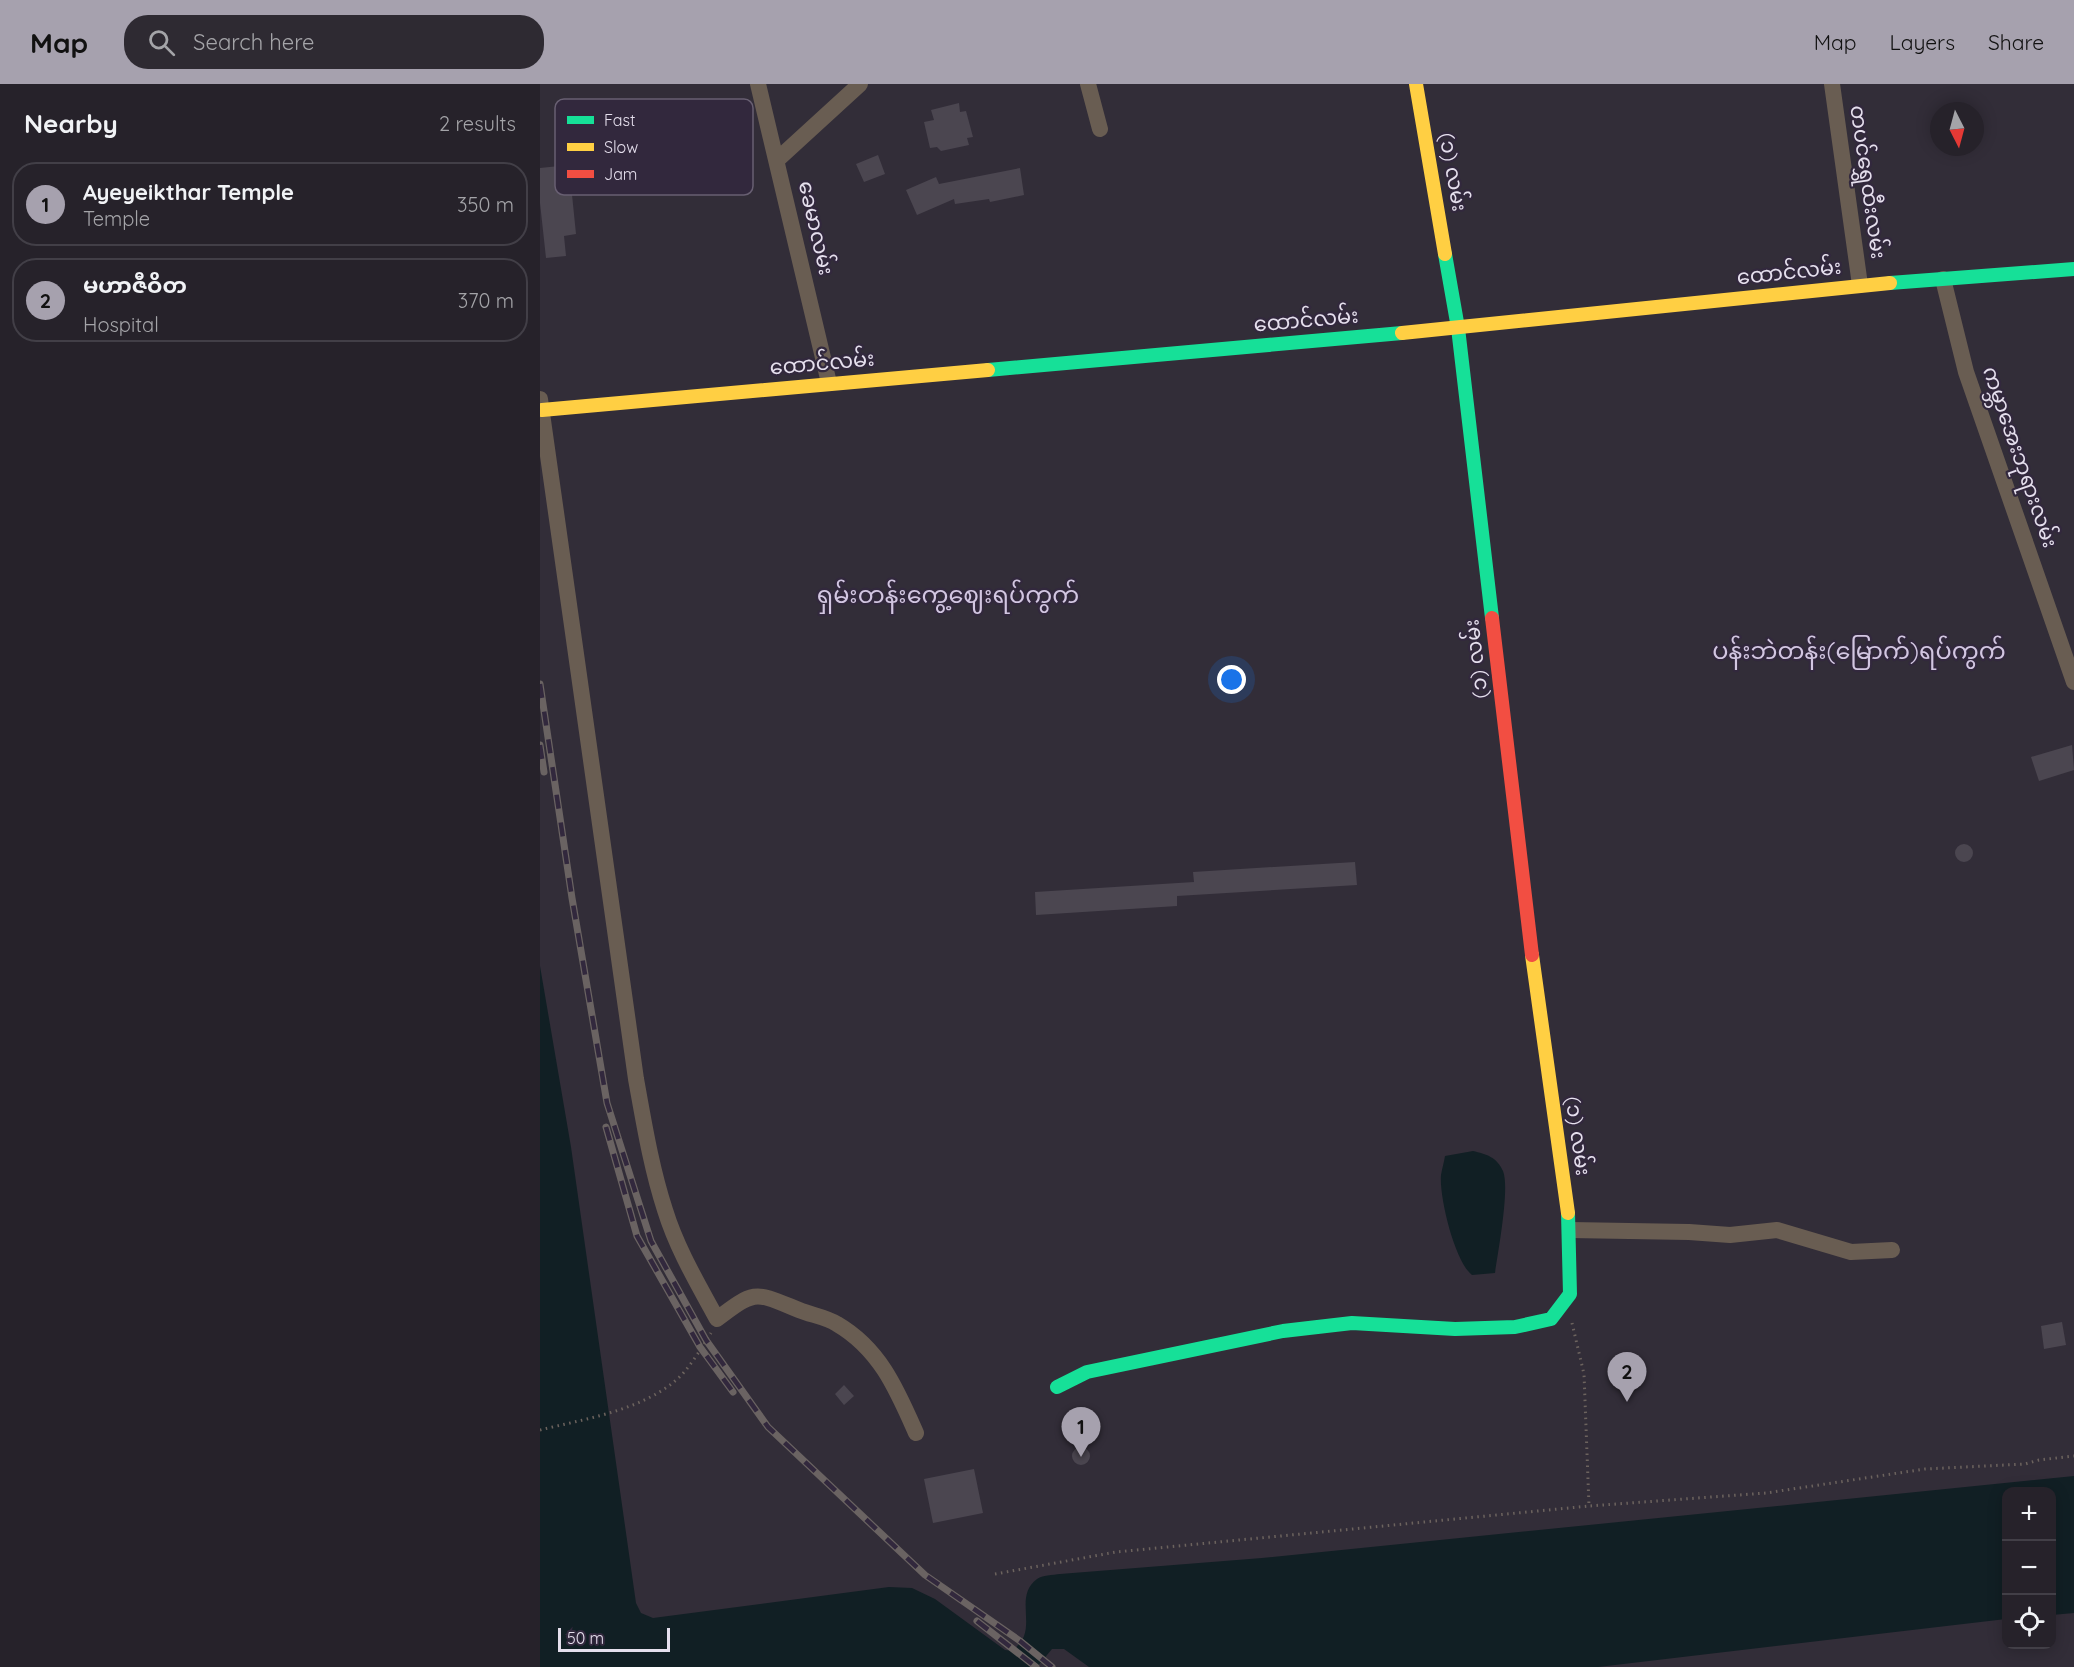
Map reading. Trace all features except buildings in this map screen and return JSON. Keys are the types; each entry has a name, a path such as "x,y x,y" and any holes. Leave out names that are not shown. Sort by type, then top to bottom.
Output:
{"street":[{"name":"ခေမာလမ်း","path":"759,84 829,383"},
{"path":"777,160 860,84"},
{"path":"1088,84 1100,129"},
{"name":"(၁) လမ်း","path":"1418,84 1458,328 1532,954 1570,1230 1570,1294 1567,1299"},
{"name":"တပင်ရွှေထီးလမ်း","path":"1832,84 1860,285"},
{"name":"ထောင်လမ်း","path":"541,405 829,383 1458,328 1860,285 2074,269"},
{"name":"ကမ္ဘာအေးဘုရားလမ်း","path":"1943,279 1966,372 2074,682"},
{"path":"541,405 634,1068 651,1163 666,1213 685,1260 717,1319 736,1304 753,1297 767,1295 837,1323 872,1351 891,1376 916,1433"},
{"path":"1570,1230 1730,1235 1777,1230 1851,1252 1892,1250"},
{"path":"1058,1387 1087,1372 1295,1330 1352,1323 1455,1329 1515,1327 1551,1319 1567,1299"}],"path":[{"path":"1567,1299 1584,1374 1589,1506"},
{"path":"540,1430 616,1410 648,1398 676,1381 716,1326 717,1319"},
{"path":"995,1574 1116,1552 1589,1506 1766,1493 1925,1469 2025,1464 2074,1456"}],"shaded area":[{"path":"540,966 571,1147 636,1603 641,1613 653,1618 889,1587 912,1588 935,1599 1005,1650 1013,1651 1021,1642 1026,1629 1026,1599 1031,1585 1037,1579 1048,1575 1262,1558 2074,1476 2074,1613 2056,1615 2056,1487 2002,1487 2002,1619 1598,1667 1089,1667 1064,1649 1052,1649 1037,1667 540,1667"},
{"path":"1473,1151 1487,1155 1498,1162 1505,1179 1505,1191 1495,1273 1472,1275 1460,1257 1449,1228 1441,1175 1445,1156"}],"railway":[{"path":"540,684 572,898 607,1103 651,1241 706,1340 768,1427 925,1575 1020,1641 1052,1667"},
{"path":"540,745 544,772"},
{"path":"606,1127 637,1236 700,1347 733,1392"},
{"path":"977,1621 1036,1667"}],"traffic: fast":[{"path":"1445,254 1458,328 1492,618"},
{"path":"1890,283 2074,269"},
{"path":"988,370 1402,333"},
{"path":"1057,1387 1087,1372 1283,1331 1352,1323 1455,1329 1515,1327 1551,1319 1570,1294 1568,1213"}],"traffic: slow":[{"path":"1416,84 1445,254"},
{"path":"1402,333 1890,283"},
{"path":"542,410 988,370"},
{"path":"1532,955 1568,1213"}],"traffic: jam":[{"path":"1492,618 1532,955"}],"place":[{"name":"မဟာဇီဝိတ","path":"1627,1402"},
{"name":"Ayeyeikthar Temple","path":"1081,1457"}],"district":[{"name":"ရှမ်းတန်းကွေ့ဈေးရပ်ကွက်","path":"948,595"},
{"name":"ပန်းဘဲတန်း(မြောက်)ရပ်ကွက်","path":"1859,651"}]}
